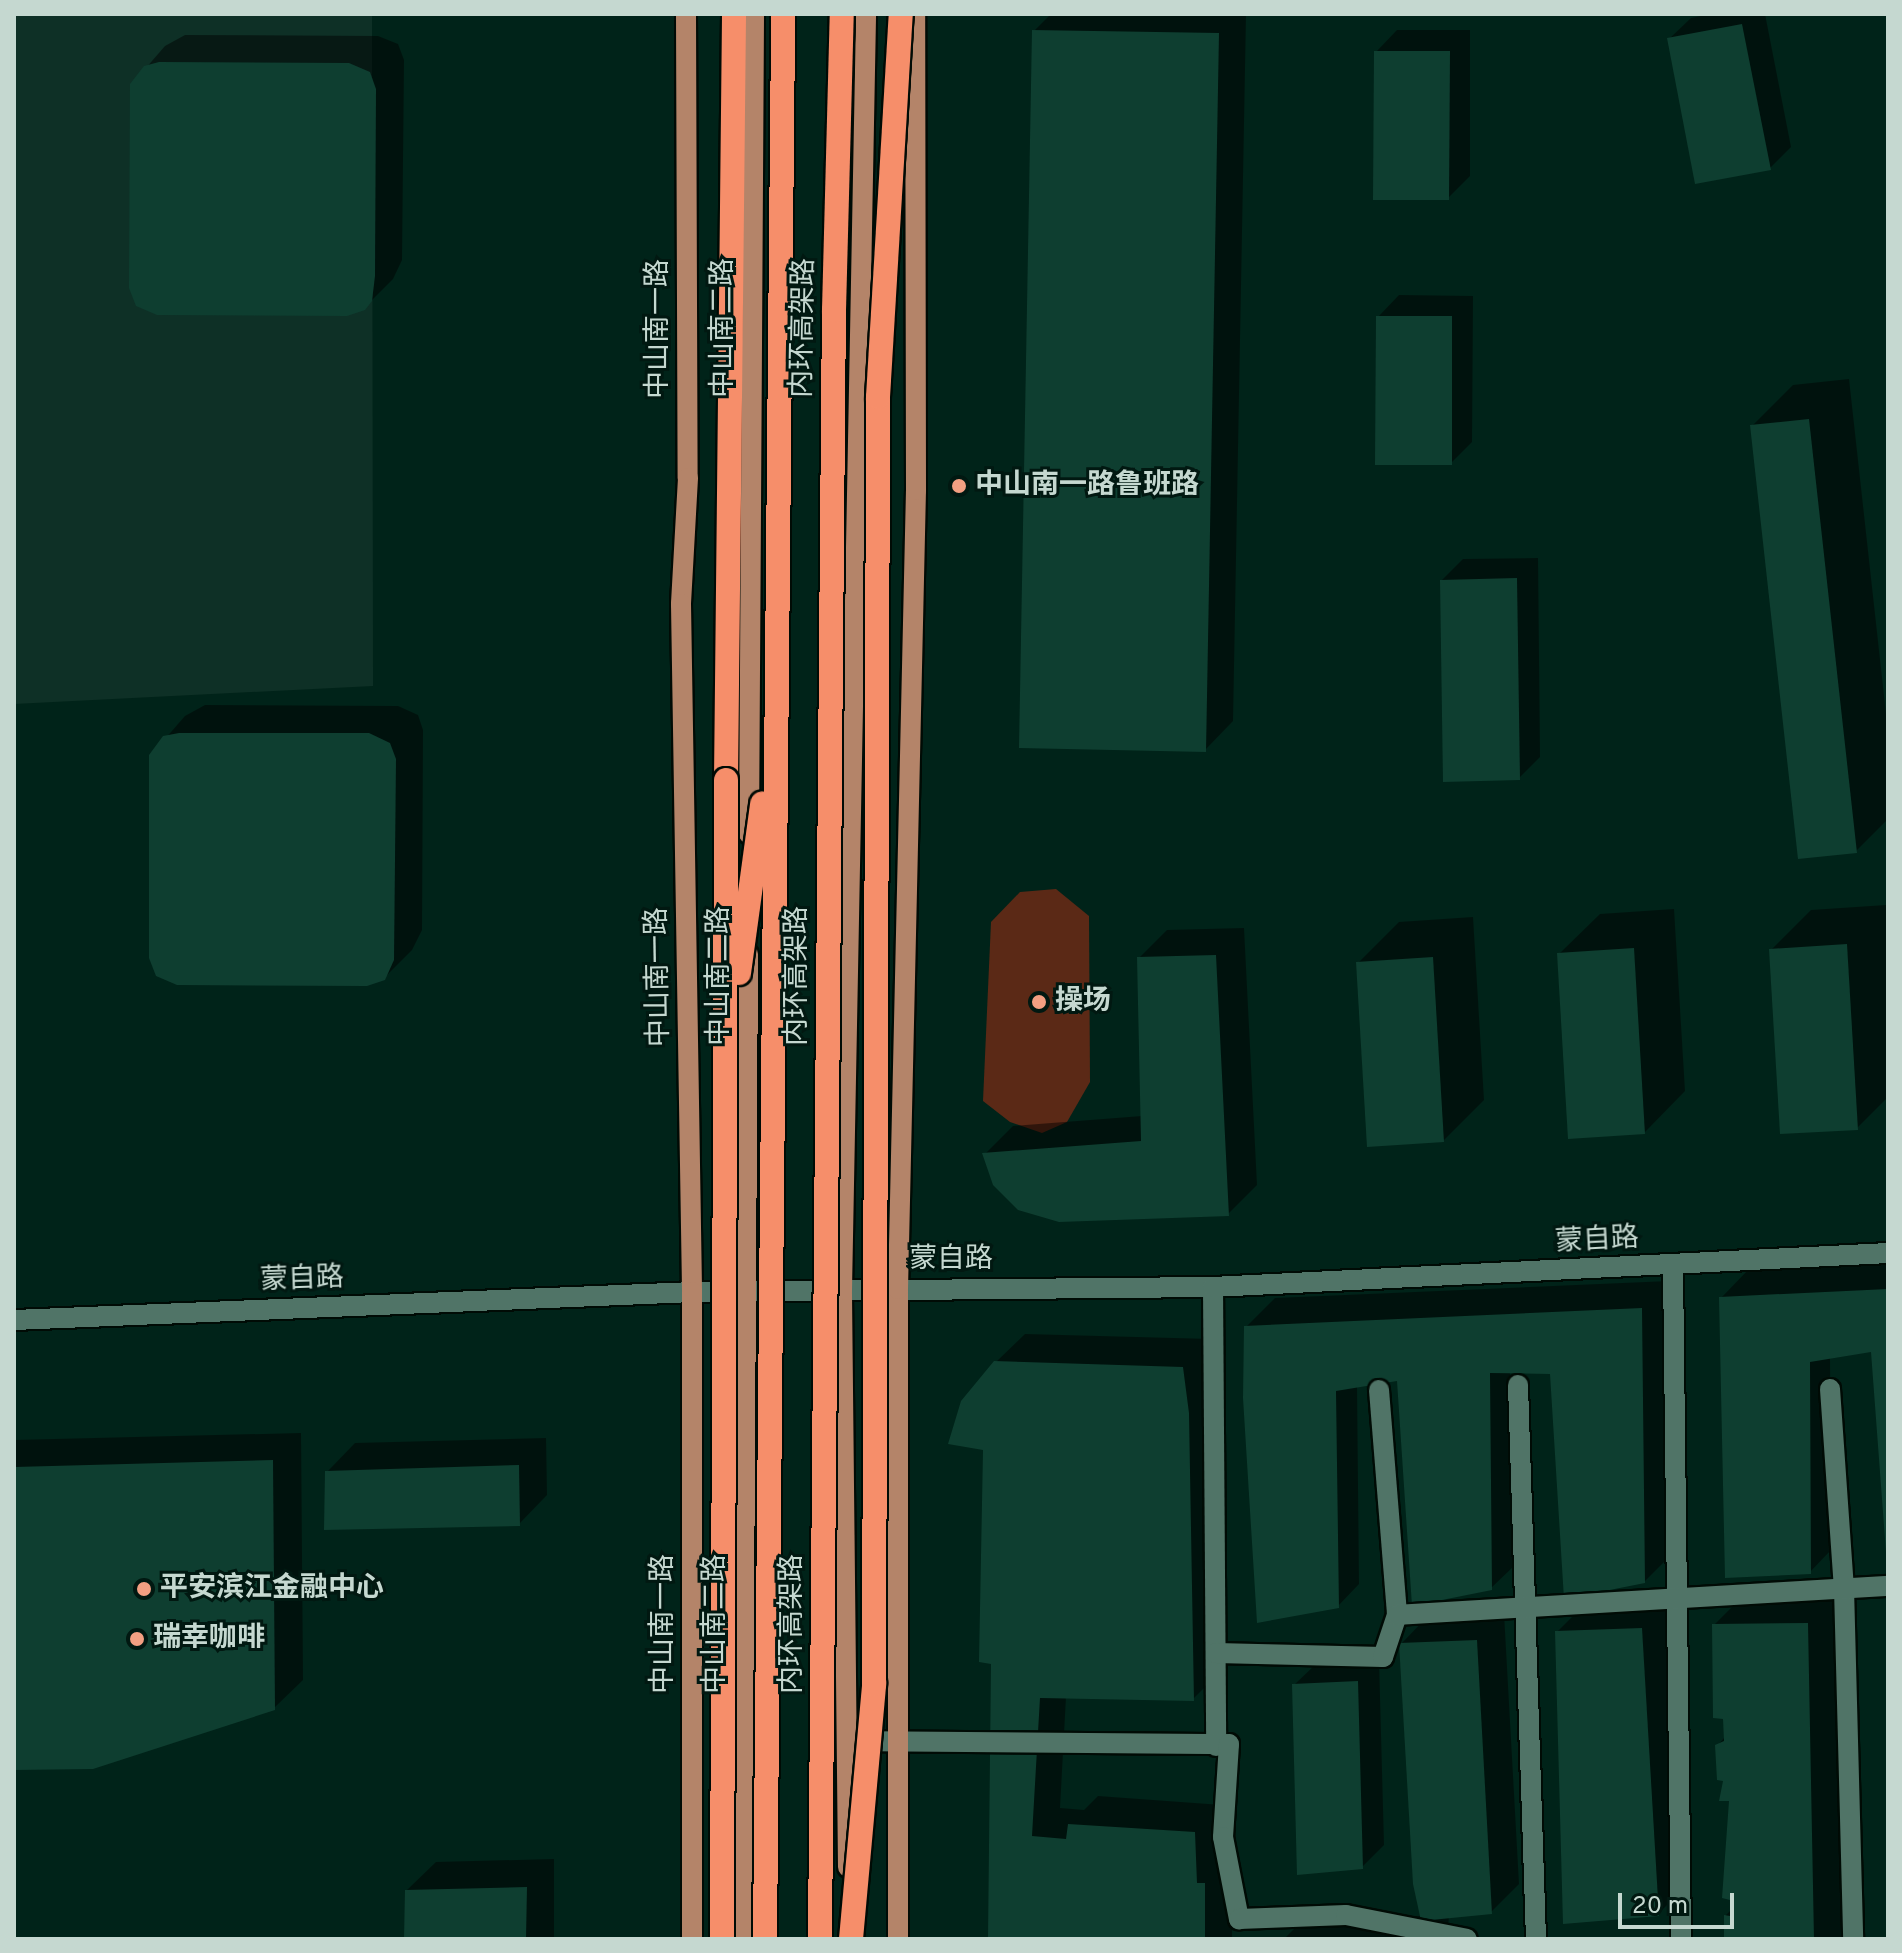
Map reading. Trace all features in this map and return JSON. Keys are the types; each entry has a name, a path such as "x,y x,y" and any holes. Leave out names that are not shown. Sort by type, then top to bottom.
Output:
{"highway":[{"path":"722,1939 729,215 734,14"},
{"name":"内环高架路","path":"765,1939 783,14"},
{"name":"内环高架路","path":"820,1939 834,326 842,14"},
{"path":"850,1939 874,1684 878,397 901,14"},
{"path":"727,1066 776,698"}],"main road":[{"name":"中山南一路","path":"686,14 688,478 681,604 692,1292 692,1939"},
{"name":"中山南二路","path":"742,1939 754,14"},
{"path":"850,1939 842,1290 866,14"},
{"path":"898,1939 898,1289 916,490 915,14"}],"street":[{"name":"蒙自路","path":"14,1320 692,1292 1213,1287 1888,1253"},
{"path":"1673,1266 1681,1939"},
{"path":"1213,1287 1216,1746"},
{"path":"1518,1385 1536,1939"},
{"path":"1830,1389 1844,1588 1853,1939"},
{"path":"1216,1653 1383,1657 1397,1615 1379,1390"},
{"path":"1397,1615 1888,1586"},
{"path":"847,1742 1229,1744 1223,1837 1239,1919 1346,1915 1467,1939"}],"shaded area":[{"path":"14,14 372,14 373,686 14,704"},
{"name":"操场","path":"1056,889 1089,916 1090,1082 1067,1122 1042,1133 1010,1122 983,1101 991,922 1020,892"}],"building":[{"path":"1742,24 1771,170 1695,184 1667,38"},
{"path":"1032,30 1219,33 1206,752 1019,748"},
{"path":"1374,51 1450,51 1449,200 1373,200"},
{"path":"159,62 349,63 370,72 376,89 375,276 372,301 365,310 347,316 157,315 136,306 129,288 130,84 144,66"},
{"path":"1376,316 1452,316 1452,465 1375,465"},
{"path":"1809,419 1857,853 1798,859 1750,425"},
{"path":"1517,578 1520,780 1443,782 1440,580"},
{"path":"179,733 369,733 390,743 396,759 394,960 385,980 367,986 177,985 156,976 149,958 149,755 163,736"},
{"path":"1847,944 1858,1130 1780,1134 1769,949"},
{"path":"1634,948 1645,1134 1568,1139 1557,953"},
{"path":"1216,955 1229,1216 1059,1222 1018,1210 993,1185 982,1153 1141,1141 1137,957"},
{"path":"1433,957 1444,1142 1367,1147 1356,962"},
{"path":"1888,1289 1888,1579 1871,1352 1810,1362 1811,1574 1725,1578 1719,1297"},
{"path":"1642,1308 1645,1583 1564,1599 1550,1374 1490,1373 1492,1590 1412,1606 1397,1381 1336,1391 1339,1608 1257,1623 1243,1398 1244,1326"},
{"path":"994,1361 1183,1367 1189,1413 1194,1701 1040,1698 1032,1836 1066,1839 1068,1824 1195,1832 1197,1883 1205,1883 1205,1939 988,1939 991,1664 979,1662 983,1450 948,1444 961,1401"},
{"name":"平安滨江金融中心","path":"273,1460 275,1710 93,1769 14,1770 14,1467"},
{"path":"519,1465 520,1526 324,1530 325,1471"},
{"path":"1808,1623 1814,1939 1724,1939 1724,1915 1730,1916 1730,1900 1722,1898 1729,1801 1719,1801 1723,1781 1717,1780 1715,1745 1724,1741 1723,1719 1713,1718 1712,1624"},
{"path":"1642,1628 1659,1916 1563,1924 1555,1631"},
{"path":"1477,1640 1492,1914 1421,1921 1413,1884 1399,1643"},
{"path":"1358,1681 1363,1869 1297,1875 1292,1684"},
{"path":"527,1887 526,1939 404,1939 405,1890"}],"place":[{"name":"中山南一路鲁班路","path":"959,486"},
{"name":"操场","path":"1039,1002"},
{"name":"平安滨江金融中心","path":"144,1589"},
{"name":"瑞幸咖啡","path":"137,1639"}]}
